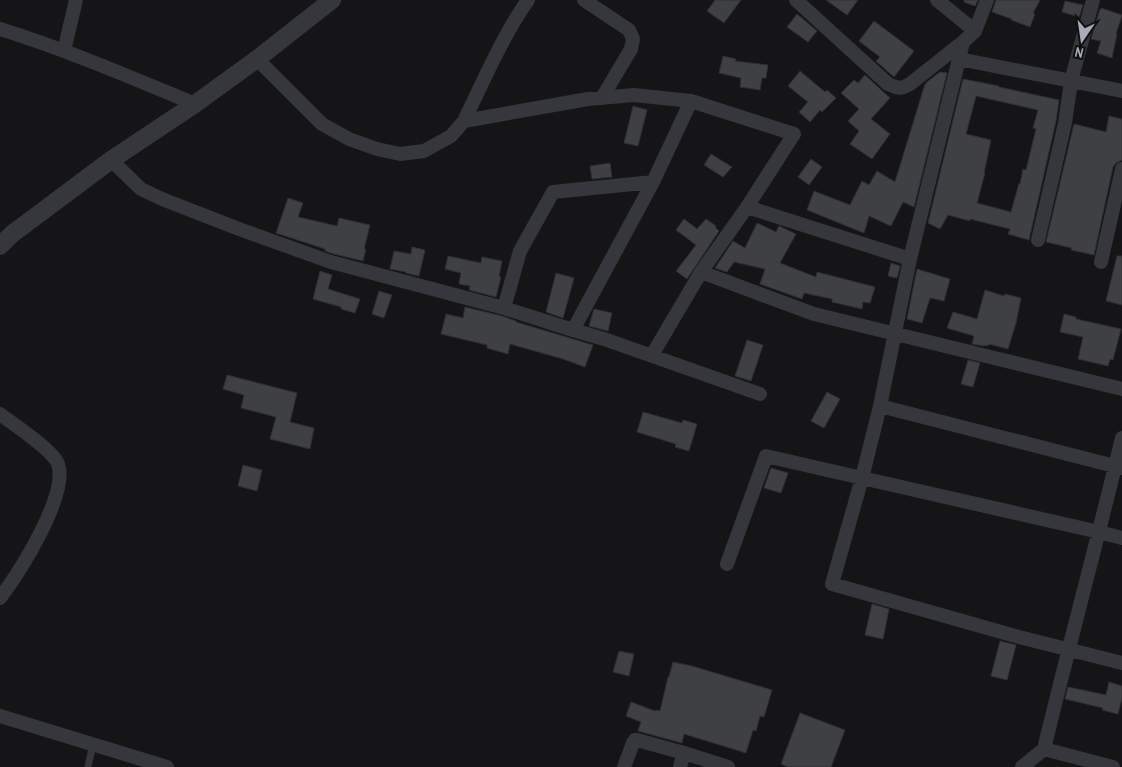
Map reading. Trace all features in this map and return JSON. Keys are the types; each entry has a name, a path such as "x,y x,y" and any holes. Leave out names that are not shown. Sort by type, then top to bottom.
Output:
{"street":[{"path":"64,51 76,0"},
{"path":"0,246 12,234 111,160 195,104 257,59 332,0"},
{"path":"257,59 322,124 349,139 400,154 424,151 451,136 464,120 519,12 528,0"},
{"path":"584,0 629,30 634,39 631,49 602,98"},
{"path":"796,0 888,84 897,88 910,84 974,31 987,0"},
{"path":"937,0 974,31"},
{"path":"1038,240 1065,123 1071,81 1093,0"},
{"path":"0,29 93,62 195,104"},
{"path":"962,42 910,259 880,406 832,584 1019,637 1122,663"},
{"path":"959,59 1122,91"},
{"path":"464,120 588,99 634,95 691,102 794,134 747,207 701,272 652,356"},
{"path":"573,330 653,182 691,102"},
{"path":"111,160 141,189 239,229 331,262 504,308 604,339 760,394"},
{"path":"1101,262 1122,169"},
{"path":"504,308 520,251 553,192 653,182"},
{"path":"747,207 910,259"},
{"path":"701,272 814,314 1122,389"},
{"path":"880,406 1119,467"},
{"path":"0,414 53,454 58,464 60,479 54,503 32,548 12,583 0,598"},
{"path":"1022,767 1044,749 1068,649 1119,467 1122,438"},
{"path":"727,564 766,456 1122,538"},
{"path":"0,716 167,767"},
{"path":"624,767 635,740 728,767"},
{"path":"1044,749 1079,763 1113,767"},
{"path":"680,767 684,753"}],"lane":[{"path":"88,767 93,744"}],"building":[{"path":"715,0 741,0 724,23 707,11"},
{"path":"826,0 858,0 847,15"},
{"path":"964,0 978,0 975,6 964,2"},
{"path":"996,0 1040,0 1033,13 1035,14 1030,27 992,12"},
{"path":"1065,1 1083,5 1079,17 1062,12"},
{"path":"1101,8 1122,15 1116,34 1112,58 1097,53 1101,41 1091,39"},
{"path":"797,14 817,31 808,42 787,27"},
{"path":"874,21 914,51 894,77 876,61 880,57 859,41"},
{"path":"723,56 736,59 735,61 768,65 766,78 762,78 760,90 740,87 741,78 719,73"},
{"path":"800,71 825,92 827,90 836,98 822,112 820,110 810,122 799,112 808,102 788,86"},
{"path":"940,72 947,73 914,207 903,202 891,226 869,216 864,233 807,210 814,191 850,205 862,181 869,185 877,171 895,182 925,84"},
{"path":"865,75 890,98 871,119 890,134 872,159 850,144 859,131 848,121 859,109 841,93 854,80 858,83"},
{"path":"963,79 1059,100 1029,240 1008,234 1010,229 948,215 940,229 928,223","holes":["976,96 1038,110 1033,128 1036,129 1026,170 1023,169 1011,212 977,203 991,140 966,134"]},
{"path":"633,106 647,110 638,146 624,143"},
{"path":"1109,116 1122,119 1122,160 1113,167 1094,255 1046,242 1074,124 1106,132"},
{"path":"711,154 732,167 723,177 704,165"},
{"path":"811,159 822,167 809,185 798,177"},
{"path":"610,163 612,177 592,179 590,166"},
{"path":"288,198 303,203 298,217 337,226 339,218 370,225 363,261 334,254 325,251 325,249 276,233"},
{"path":"684,219 697,229 706,219 716,226 719,231 687,279 676,271 696,245 676,230"},
{"path":"757,223 776,232 779,226 796,234 780,263 816,277 817,272 875,287 870,303 863,302 862,309 832,302 832,299 804,293 802,299 760,284 765,269 734,262 727,272 715,268 733,241 745,248"},
{"path":"412,247 425,250 419,276 390,269 394,251 411,254"},
{"path":"448,256 481,263 482,257 502,261 499,276 501,277 496,297 469,290 470,286 459,284 461,273 445,269"},
{"path":"1117,256 1122,256 1122,305 1106,301"},
{"path":"891,263 900,266 897,278 888,276"},
{"path":"917,269 950,279 944,301 930,298 922,323 907,319"},
{"path":"320,271 332,275 328,289 360,299 355,313 313,299"},
{"path":"556,273 574,278 563,318 546,312"},
{"path":"985,290 1004,296 1005,294 1021,298 1008,349 989,344 984,346 972,344 974,336 947,328 953,312 977,319"},
{"path":"379,291 392,295 384,318 372,314"},
{"path":"465,307 502,316 593,345 585,367 510,344 508,354 487,348 487,345 441,334 446,314 463,318"},
{"path":"594,309 612,313 608,331 589,326"},
{"path":"1064,314 1076,317 1076,319 1121,329 1113,360 1110,359 1108,366 1078,359 1083,337 1060,332"},
{"path":"747,340 763,345 751,381 735,376"},
{"path":"968,360 980,363 973,387 961,384"},
{"path":"227,375 297,393 290,422 314,428 310,449 270,439 276,417 241,408 244,395 223,389"},
{"path":"827,392 840,399 824,428 811,421"},
{"path":"643,412 682,423 683,420 697,424 689,451 675,447 676,444 637,432"},
{"path":"243,465 262,470 257,491 238,486"},
{"path":"771,468 788,473 781,493 764,488"},
{"path":"872,604 889,609 883,639 865,635"},
{"path":"1000,641 1016,645 1007,680 991,676"},
{"path":"619,651 634,654 629,676 613,672"},
{"path":"673,662 772,690 764,717 760,716 756,731 753,730 746,753 684,734 682,743 638,731 641,722 626,716 631,702 660,711"},
{"path":"1109,682 1122,686 1122,698 1118,714 1102,710 1103,708 1065,699 1068,687 1106,695"},
{"path":"800,713 845,730 831,767 788,767 781,764"}]}
